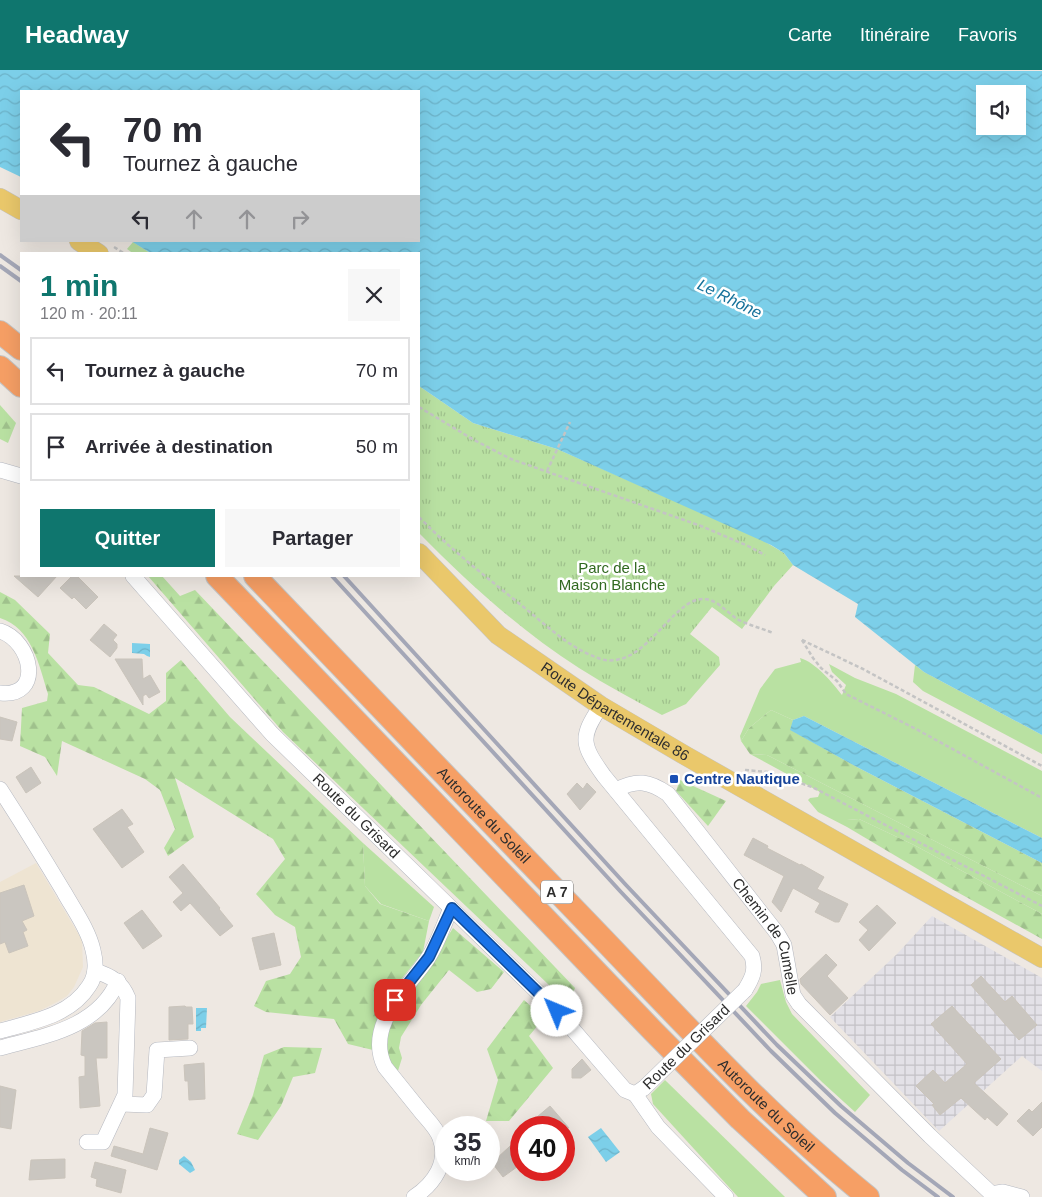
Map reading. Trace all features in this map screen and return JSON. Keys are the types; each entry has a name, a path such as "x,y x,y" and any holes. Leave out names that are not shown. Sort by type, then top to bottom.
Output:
{"highway":[{"path":"0,332 20,348"},
{"path":"0,367 20,385"},
{"name":"Autoroute du Soleil","path":"218,577 652,1031 740,1120 825,1197"},
{"name":"Autoroute du Soleil","path":"256,577 681,1021 762,1103 868,1197"}],"main road":[{"path":"0,198 20,209"},
{"path":"81,242 96,252"},
{"name":"Route Départementale 86","path":"420,555 498,635 601,706 694,761 1042,958"}],"street":[{"path":"0,470 20,476"},
{"name":"Route du Grisard","path":"134,577 272,734 557,1011 625,1090 640,1091 746,990 754,976 755,967 749,951 593,761 586,745 586,732 601,706"},
{"path":"0,631 5,632 18,644 28,658 30,670 26,681 20,688 14,692 0,693"},
{"name":"Chemin de Cumelle","path":"616,790 635,782 654,785 668,794 777,933 784,945 793,995 799,1004 930,1136 993,1196"},
{"path":"0,789 85,929 92,948 95,971 90,985 82,996 68,1007 54,1015 0,1031"},
{"path":"414,1197 434,1180 442,1164 440,1136 385,1067 380,1057 382,1029 395,1000 429,957 452,908"},
{"path":"88,1142 103,1142 125,1095 128,998 125,988 118,981 108,975 95,971"},
{"path":"0,1048 54,1034 88,1017 108,1000 118,981"},
{"path":"122,1104 147,1105 154,1095 157,1050 190,1048"},
{"path":"640,1091 658,1127 726,1197"},
{"path":"993,1196 1004,1192 1022,1197"}],"path":[{"path":"420,408 474,440 511,459 700,526 765,555"},
{"path":"547,471 570,422"},
{"path":"420,519 449,547 567,642 600,659 621,659 632,654 646,645 682,608 698,600 712,601 746,623 773,633"},
{"path":"1042,766 863,669 802,640 821,668 837,681 846,694 916,729 1042,798"},
{"path":"739,769 768,772 812,787 1042,906"}],"shaded area":[{"path":"36,863 82,940 83,967 74,987 67,996 39,1011 0,1022 0,882"},
{"path":"932,916 1042,978 1042,1071 1022,1056 939,1131 830,1017 897,954"}],"green space":[{"path":"133,242 149,252 131,252 127,249"},
{"name":"Parc de la Maison Blanche","path":"420,387 473,423 557,449 757,537 784,553 793,565 774,586 742,629 712,607 690,634 719,657 720,665 686,704 662,715 579,668 557,653 515,622 456,570 420,534"},
{"path":"0,405 16,423 8,443 0,439"},
{"path":"149,577 163,577 180,596 195,590 575,988 569,1004 283,732"},
{"path":"0,592 15,600 50,634 48,653 78,685 94,687 149,714 166,701 166,673 181,660 230,717 363,843 365,886 380,904 429,921 423,952 395,987 379,1017 373,1050 348,1044 334,1019 266,1012 254,1006 266,981 290,974 301,957 295,927 275,915 256,894 285,859 273,839 175,778 194,837 168,856 164,848 175,829 160,790 145,779 62,741 57,776 45,757 20,746 22,708 47,701 48,694 33,649 27,639 11,623 0,618"},
{"path":"800,658 818,668 842,695 846,685 832,672 829,664 855,678 896,694 1042,771 1042,838 804,716 793,720 771,710 749,728 741,741 740,736 760,689 775,669 801,662"},
{"path":"915,665 924,672 1042,735 1042,754 923,691 913,682"},
{"path":"771,710 793,720 791,730 855,766 1042,863 1042,896 767,755 750,754 741,741 749,728"},
{"path":"750,754 767,755 1042,896 1042,914 914,845 859,819 847,820 847,827 818,812 808,800 818,797 820,792"},
{"path":"680,780 726,801 708,826 676,791"},
{"path":"859,819 914,845 1042,914 1042,939 948,887 847,827 847,820"},
{"path":"363,843 434,907 429,921 381,904 365,886"},
{"path":"453,928 504,972 491,989 477,992 449,970 421,1005 401,1037 399,1048 402,1058 397,1074 386,1060 389,1025 406,994 430,965"},
{"path":"780,980 786,1002 792,1014 870,1095 855,1112 746,1006 761,984"},
{"path":"524,1000 544,1018 529,1036 553,1068 513,1116 510,1116 509,1121 500,1121 500,1116 487,1116 498,1080 487,1049"},
{"path":"284,1047 322,1048 315,1073 293,1077 281,1106 258,1140 237,1134 253,1095 264,1055"},
{"path":"665,1080 785,1197 738,1197 653,1104 651,1094"}],"water":[{"name":"Le Rhône","path":"0,70 1042,71 1042,735 924,672 855,617 858,604 793,565 784,553 771,545 557,449 473,423 420,387 420,252 149,252 133,242 420,242 420,90 20,90 20,177 0,167"},
{"path":"132,643 150,644 150,657 144,654 132,653"},
{"path":"804,716 1042,838 1042,863 790,730 793,720"},
{"path":"196,1008 207,1008 206,1028 201,1028 201,1031 196,1031"},
{"path":"601,1128 620,1152 606,1162 588,1137"},
{"path":"184,1156 191,1162 195,1170 190,1173 179,1164 179,1160"}],"building":[{"path":"14,576 56,577 38,597"},
{"path":"71,577 78,577 98,597 86,609 74,597 72,599 60,588"},
{"path":"104,624 117,635 113,640 117,644 117,648 110,657 90,640"},
{"path":"115,659 142,659 143,679 150,675 160,692 149,698 146,694 143,696 143,705"},
{"path":"0,717 17,722 12,741 0,739"},
{"path":"31,767 41,783 26,793 16,777"},
{"path":"577,783 583,789 587,783 596,792 580,810 567,794"},
{"path":"122,809 133,824 127,827 144,852 122,868 93,829"},
{"path":"753,838 768,846 767,848 824,877 817,889 848,904 839,922 835,922 815,912 820,903 793,888 781,912 772,902 784,876 744,855"},
{"path":"183,864 233,926 220,936 190,903 181,911 173,902 183,893 169,877"},
{"path":"24,885 34,916 22,921 27,930 23,932 28,946 9,953 5,942 0,944 0,893"},
{"path":"877,905 896,923 869,951 859,940 868,930 859,922"},
{"path":"142,910 162,936 143,949 124,923"},
{"path":"274,933 281,965 260,970 252,938"},
{"path":"826,954 837,965 827,976 848,998 830,1015 801,984 800,979"},
{"path":"981,976 1005,1002 1012,996 1037,1025 1019,1040 971,985"},
{"path":"952,1006 1001,1059 974,1083 1008,1114 997,1126 987,1117 985,1120 961,1098 940,1115 932,1105 934,1104 916,1086 933,1070 945,1083 967,1064 931,1024"},
{"path":"169,1007 192,1007 193,1024 188,1024 188,1039 169,1040"},
{"path":"107,1022 107,1058 96,1058 100,1106 80,1108 79,1077 85,1076 85,1056 81,1055 82,1031 95,1023"},
{"path":"582,1059 591,1070 581,1078 572,1078 572,1069"},
{"path":"204,1063 205,1099 189,1100 188,1081 185,1081 184,1065"},
{"path":"0,1086 16,1090 11,1129 0,1127"},
{"path":"1042,1102 1042,1127 1033,1136 1017,1121 1029,1109 1032,1112"},
{"path":"550,1106 559,1116 538,1116"},
{"path":"150,1128 168,1133 157,1170 111,1156 114,1146 143,1154"},
{"path":"510,1146 510,1172 503,1177 500,1173 500,1155"},
{"path":"65,1159 65,1178 29,1180 31,1160"},
{"path":"95,1162 126,1170 121,1193 96,1186 97,1179 91,1177"}],"railway":[{"path":"0,255 20,269"},
{"path":"0,266 20,280"},
{"path":"333,577 620,891 771,1051 835,1113 902,1170 938,1197"},
{"path":"345,577 626,885 777,1045 841,1106 908,1163 953,1197"}],"place":[{"name":"Centre Nautique","path":"674,779"}],"route":[{"path":"395,1000 429,957 452,908 557,1011"}]}
